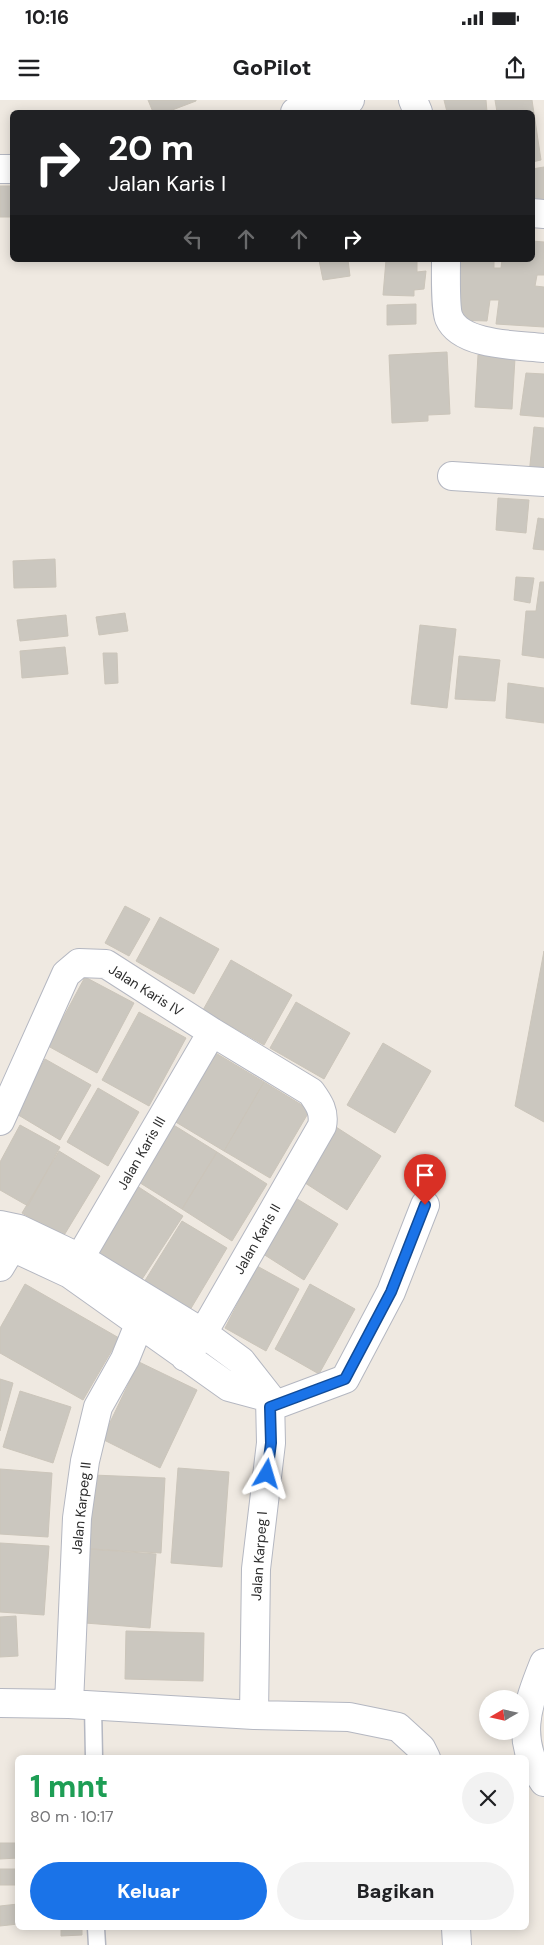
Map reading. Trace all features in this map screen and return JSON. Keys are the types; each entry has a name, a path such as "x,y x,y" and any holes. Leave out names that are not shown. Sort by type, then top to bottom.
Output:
{"street":[{"path":"304,110 350,100"},
{"path":"446,262 448,317 456,328 466,335 492,343 544,348"},
{"path":"452,476 544,482"},
{"name":"Jalan Karis IV","path":"0,1121 66,974 78,963 106,964 212,1032 311,1092 320,1106 324,1118"},
{"name":"Jalan Karis III","path":"75,1266 212,1032"},
{"name":"Jalan Karis II","path":"185,1357 202,1332 314,1142 324,1118"},
{"path":"75,1266 140,1322 185,1357 229,1387 270,1403 345,1379 391,1292 425,1205"},
{"path":"3,1242 75,1266 202,1332 241,1361 270,1403"},
{"name":"Jalan Karpeg II","path":"81,1705 76,1518 85,1461 98,1407 125,1359 140,1322"},
{"name":"Jalan Karpeg I","path":"254,1715 256,1569 271,1443 270,1403"},
{"path":"544,1663 529,1699 525,1736 536,1772 544,1782"},
{"path":"0,1703 81,1705 254,1715 349,1717 398,1727 421,1748 424,1755"},
{"path":"456,1930 457,1945"}],"lane":[{"path":"81,1705 93,1755"},
{"path":"96,1930 97,1945"}],"building":[{"path":"148,100 196,100 172,110 152,110"},
{"path":"444,100 486,100 487,110 446,110"},
{"path":"495,100 532,100 534,110 497,110"},
{"path":"535,120 541,160 535,161"},
{"path":"544,167 544,202 535,203 535,168"},
{"path":"0,186 10,186 10,217 0,217"},
{"path":"535,241 544,242 544,275 537,275 535,286 544,287 544,327 496,324 499,300 490,300 487,321 454,320 459,262 494,262 494,268 501,268 502,262 535,262"},
{"path":"319,262 348,262 350,276 323,280"},
{"path":"386,262 417,262 417,272 426,271 424,289 414,290 414,296 383,295"},
{"path":"416,304 416,324 387,325 387,305"},
{"path":"447,352 450,414 428,415 428,421 392,423 389,355"},
{"path":"478,355 515,358 512,409 475,407"},
{"path":"526,373 544,374 544,417 520,415"},
{"path":"534,427 544,428 544,475 529,474"},
{"path":"498,498 529,500 526,533 496,530"},
{"path":"538,518 544,519 544,550 533,549"},
{"path":"55,559 56,587 14,588 13,561"},
{"path":"516,577 534,578 530,603 514,600"},
{"path":"540,582 544,582 544,658 522,655 526,611 536,611"},
{"path":"125,613 128,631 99,635 96,617"},
{"path":"66,615 68,636 20,641 17,620"},
{"path":"420,625 456,629 447,708 411,704"},
{"path":"65,647 68,674 22,678 20,651"},
{"path":"103,653 117,653 118,683 105,684"},
{"path":"459,656 500,660 495,701 455,699"},
{"path":"508,683 544,688 544,723 506,718"},
{"path":"125,906 150,919 129,956 105,943"},
{"path":"160,917 219,949 194,994 136,961"},
{"path":"544,951 544,1122 515,1106"},
{"path":"231,960 292,995 264,1045 203,1010"},
{"path":"85,977 134,1003 97,1073 48,1046"},
{"path":"296,1002 350,1033 324,1079 270,1048"},
{"path":"139,1012 186,1038 149,1106 102,1080"},
{"path":"383,1043 431,1071 395,1133 347,1105"},
{"path":"214,1052 264,1082 224,1151 174,1121"},
{"path":"45,1059 91,1085 60,1140 15,1113"},
{"path":"264,1082 310,1110 270,1178 224,1151"},
{"path":"98,1088 139,1112 108,1166 67,1142"},
{"path":"172,1124 217,1152 182,1209 137,1181"},
{"path":"20,1125 60,1147 28,1206 0,1190 0,1162"},
{"path":"336,1127 381,1156 347,1210 302,1181"},
{"path":"59,1151 100,1176 63,1237 22,1213"},
{"path":"217,1152 267,1184 232,1241 182,1209"},
{"path":"134,1184 183,1216 137,1287 89,1255"},
{"path":"294,1197 338,1224 304,1280 260,1252"},
{"path":"182,1221 227,1248 187,1315 141,1287"},
{"path":"257,1266 299,1289 266,1351 225,1328"},
{"path":"25,1284 119,1338 83,1400 0,1353 0,1328"},
{"path":"310,1284 355,1309 319,1374 275,1349"},
{"path":"139,1362 197,1390 160,1468 102,1439"},
{"path":"0,1379 13,1383 0,1431"},
{"path":"20,1391 71,1407 53,1463 3,1447"},
{"path":"178,1468 229,1472 222,1567 171,1563"},
{"path":"0,1469 52,1473 48,1537 0,1534"},
{"path":"93,1475 165,1478 161,1553 90,1549"},
{"path":"0,1543 49,1546 44,1615 0,1612"},
{"path":"90,1549 156,1554 150,1628 85,1623"},
{"path":"16,1616 18,1656 0,1657 0,1617"},
{"path":"126,1631 204,1633 203,1681 125,1679"},
{"path":"0,1843 15,1843 15,1858 0,1859"},
{"path":"0,1869 15,1869 15,1885 0,1885"},
{"path":"15,1904 15,1924 0,1926 0,1906"},
{"path":"61,1930 82,1930 82,1935 61,1936"}],"route":[{"path":"267,1474 271,1443 270,1407 345,1379 391,1292 425,1205"}]}
